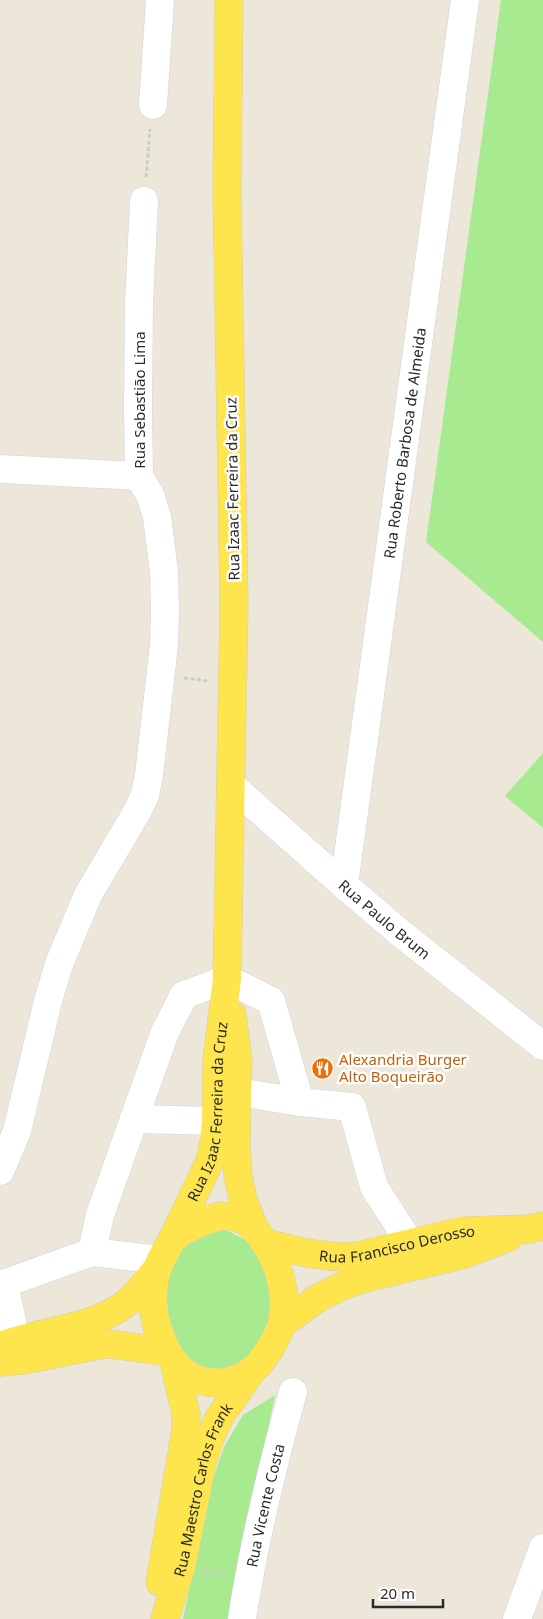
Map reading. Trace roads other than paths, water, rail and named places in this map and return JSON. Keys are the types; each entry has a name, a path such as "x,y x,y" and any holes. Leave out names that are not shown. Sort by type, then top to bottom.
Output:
{"main road":[{"name":"Rua Izaac Ferreira da Cruz","path":"163,1257 210,1161 216,1121 217,1060 227,979 234,564 227,192 229,0"},
{"name":"Rua Izaac Ferreira da Cruz","path":"227,979 238,1059 236,1146 238,1176 243,1199 260,1235"},
{"path":"8,1343 94,1320 111,1313 133,1296 163,1257 197,1223 220,1216 239,1218 260,1235 280,1274 284,1297 282,1324 266,1355 255,1368 234,1380 212,1384 190,1376 170,1357 157,1330 154,1307 153,1287 163,1257"},
{"name":"Rua Francisco Derosso","path":"260,1235 305,1253 342,1257 357,1256 463,1231 536,1227"},
{"name":"Rua Francisco Derosso","path":"282,1324 318,1298 340,1287 362,1279 465,1254 536,1227"},
{"path":"0,1362 24,1360 99,1345 120,1345 170,1357"},
{"name":"Rua Maestro Carlos Frank","path":"156,1619 162,1565 186,1430 186,1414 170,1357"},
{"name":"Rua Maestro Carlos Frank","path":"165,1619 181,1568 203,1459 210,1438 219,1418 255,1368"}],"street":[{"path":"152,106 160,0"},
{"name":"Rua Roberto Barbosa de Almeida","path":"344,885 465,0"},
{"name":"Rua Sebastião Lima","path":"0,1171 17,1131 48,1001 59,964 88,895 138,810 145,795 149,775 161,675 166,610 161,540 157,517 151,497 139,476 139,302 144,200"},
{"path":"0,469 139,476"},
{"name":"Rua Paulo Brum","path":"231,785 406,938 543,1046"},
{"path":"92,1252 100,1215 165,1032 184,995 227,979 271,1000 300,1102"},
{"path":"238,1092 300,1102 352,1107 374,1187 410,1243"},
{"path":"134,1119 216,1121"},
{"path":"8,1343 2,1284 92,1252 163,1257"},
{"name":"Rua Vicente Costa","path":"242,1619 248,1578 268,1485 293,1392"},
{"path":"517,1619 543,1548"}],"place":[{"name":"Alexandria Burger Alto Boqueirão","path":"323,1068"}]}
